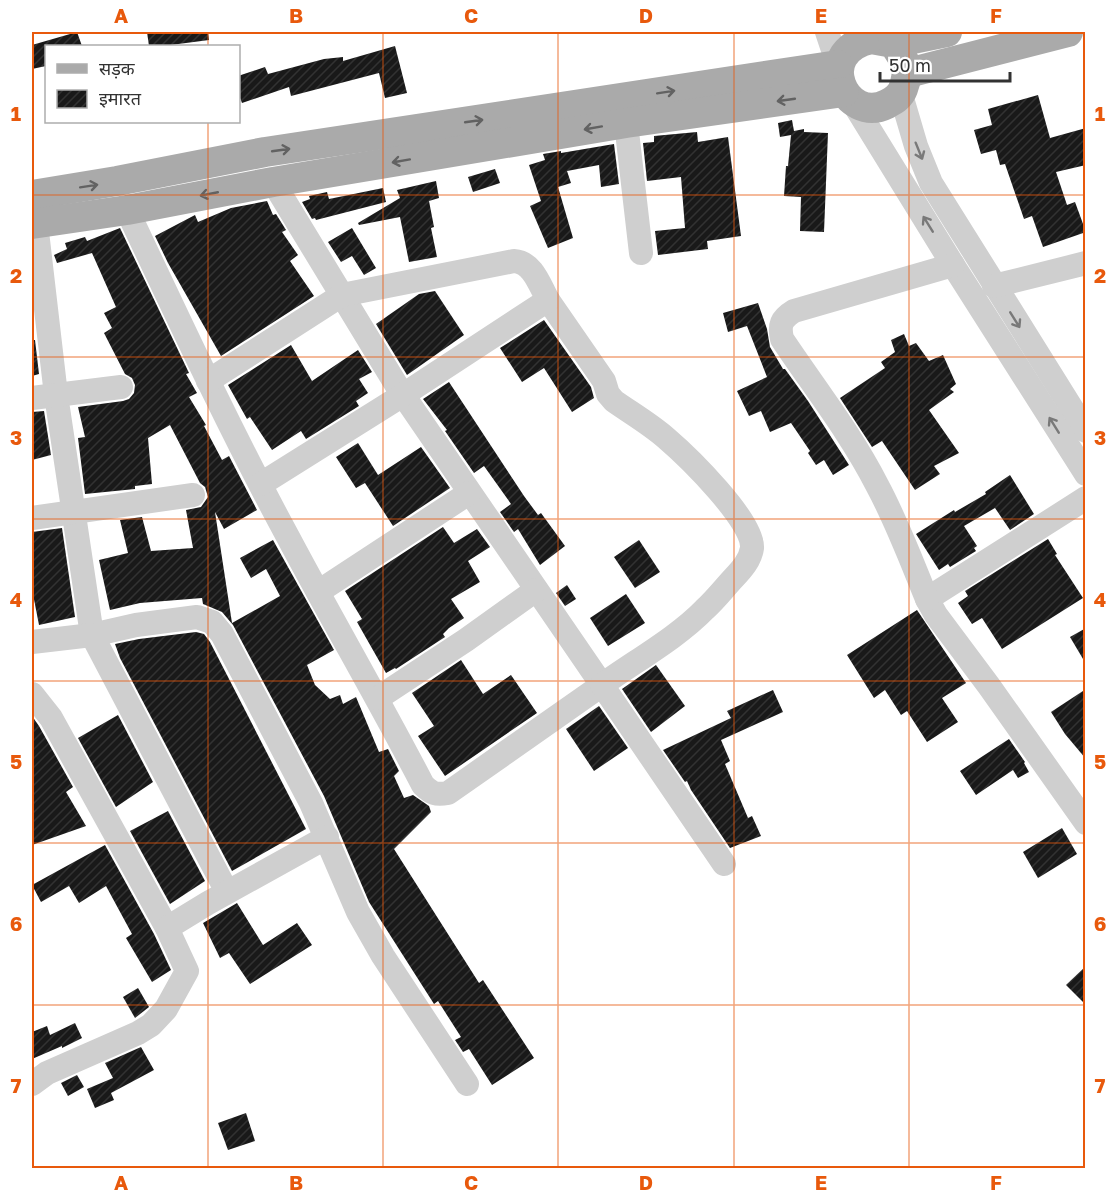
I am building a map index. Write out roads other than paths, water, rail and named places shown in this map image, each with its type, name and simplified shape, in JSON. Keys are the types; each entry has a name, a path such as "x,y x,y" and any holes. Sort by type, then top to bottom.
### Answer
{"main road":[{"path":"947,32 859,42 849,48 845,86 862,106 874,108 884,106 905,84 1068,32"},
{"path":"885,38 905,62 905,84"},
{"path":"33,214 127,210 273,182 845,86"},
{"path":"33,214 117,182 265,152 845,86"}],"street":[{"path":"826,32 845,86 953,265 1086,474"},
{"path":"905,84 916,146 931,183 1086,431"},
{"path":"626,123 641,253"},
{"path":"273,182 403,395 724,864"},
{"path":"127,210 208,381 261,484 423,785 431,793 438,795 448,793 674,634 705,610 748,561 752,550 752,540 742,524 705,475 666,438 614,401 608,394 604,381 548,300 530,268 522,261 342,295 208,381"},
{"path":"33,214 56,395 92,636 227,892"},
{"path":"994,286 1086,263"},
{"path":"953,265 794,311 783,318 779,327 782,339 864,460 878,485 936,615 1082,811"},
{"path":"261,484 548,300"},
{"path":"32,398 121,387"},
{"path":"318,592 469,492"},
{"path":"32,518 193,495"},
{"path":"927,598 1086,498"},
{"path":"378,698 536,590"},
{"path":"32,642 92,636 136,625 197,617 212,622 222,634 311,803 358,912 383,956 467,1084"},
{"path":"32,694 51,718 167,928 187,971 159,1017 138,1033 47,1073 32,1084"},
{"path":"167,928 327,837"}]}
